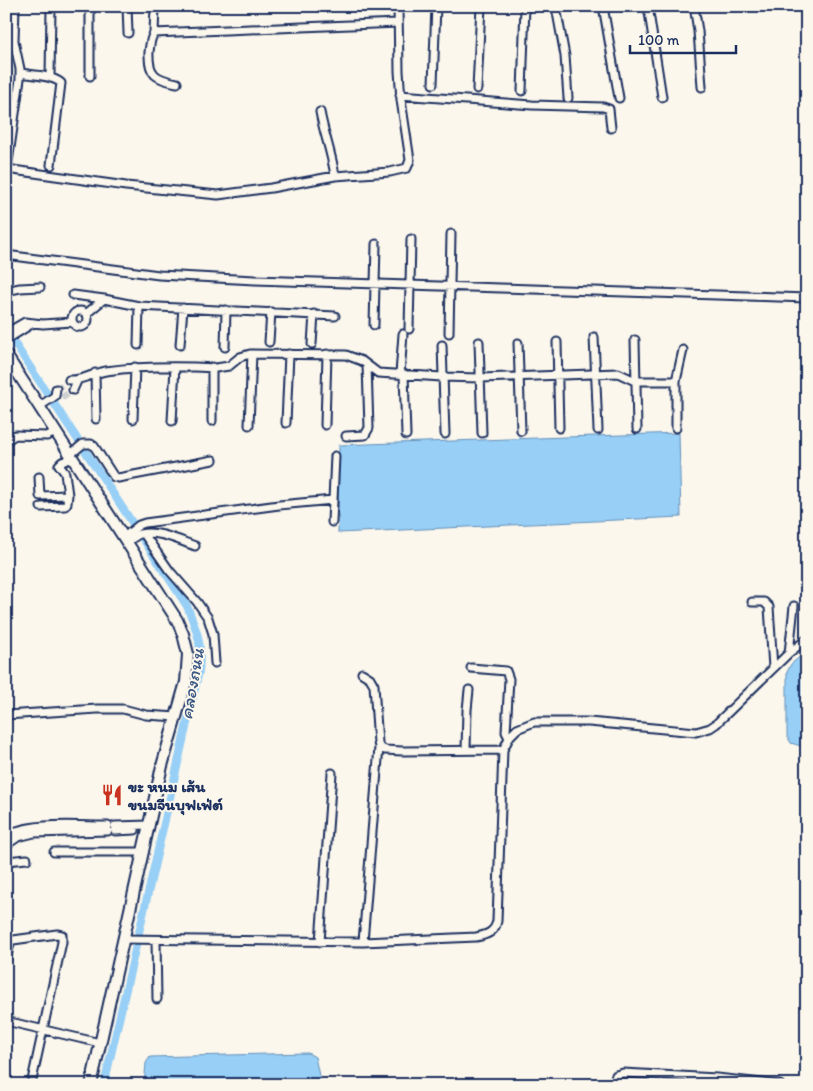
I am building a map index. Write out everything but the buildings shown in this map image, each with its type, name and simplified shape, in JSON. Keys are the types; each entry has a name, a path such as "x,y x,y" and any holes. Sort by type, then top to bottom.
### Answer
{"street":[{"path":"15,6 14,41 20,73 7,169 126,186 218,195 271,188 335,176 390,172 408,168 410,160 400,95 398,6"},
{"path":"50,6 50,78"},
{"path":"90,6 90,76"},
{"path":"127,6 128,32"},
{"path":"155,6 154,33 150,43 150,68 160,79 177,83"},
{"path":"433,84 436,6"},
{"path":"477,89 481,6"},
{"path":"522,91 525,6"},
{"path":"549,6 556,6 565,56 568,98"},
{"path":"603,6 619,98"},
{"path":"648,6 662,97"},
{"path":"694,6 698,31 702,87"},
{"path":"154,33 398,23"},
{"path":"20,73 50,78 60,82 51,165"},
{"path":"400,95 532,104 603,106 607,107 610,112 611,128"},
{"path":"320,112 324,134 332,153 335,176"},
{"path":"449,333 450,234"},
{"path":"409,329 411,239"},
{"path":"374,325 376,244"},
{"path":"6,255 159,275 450,287 807,298"},
{"path":"6,291 40,287"},
{"path":"73,295 140,306 335,316"},
{"path":"86,314 104,299"},
{"path":"138,346 140,306"},
{"path":"180,345 183,308"},
{"path":"225,347 226,310"},
{"path":"72,322 76,312 86,314"},
{"path":"269,342 271,312"},
{"path":"6,333 33,323 72,322 77,327 84,326 88,321 86,314"},
{"path":"312,344 314,314"},
{"path":"6,340 16,330"},
{"path":"402,334 402,374 406,435"},
{"path":"594,337 598,430"},
{"path":"635,340 637,429"},
{"path":"479,342 482,433"},
{"path":"557,342 559,428"},
{"path":"518,343 521,431"},
{"path":"442,345 445,434"},
{"path":"676,428 676,381 683,350"},
{"path":"73,390 73,381 95,372 134,368 212,368 229,366 240,357 252,354 346,355 362,361 378,373 480,378 618,373 636,381 676,381"},
{"path":"249,425 252,354"},
{"path":"286,423 289,354"},
{"path":"325,425 327,354"},
{"path":"6,355 42,405 56,432 127,538 176,620 183,634 188,654 186,682 178,717 162,766 142,852 126,940 91,1085"},
{"path":"346,436 364,435 369,428 367,365"},
{"path":"172,421 175,367"},
{"path":"133,419 134,368"},
{"path":"212,368 212,421"},
{"path":"95,372 96,418"},
{"path":"42,405 56,395"},
{"path":"6,441 15,435 48,436 56,432"},
{"path":"41,507 65,506 67,503 68,495 65,473 59,465 73,455 83,444 94,446 114,477 118,478 213,460"},
{"path":"332,522 334,456"},
{"path":"39,477 40,496 68,495"},
{"path":"127,538 139,526 180,518 333,500"},
{"path":"127,538 142,534 164,535 195,546"},
{"path":"142,534 208,618 213,634 215,663"},
{"path":"752,602 764,602 769,607 773,668"},
{"path":"789,653 794,606"},
{"path":"126,940 363,942 487,935 496,927 503,750 509,738 517,729 534,722 589,722 696,732 704,730 716,724 789,653 807,639"},
{"path":"471,668 506,671 508,673 506,732 509,738"},
{"path":"362,673 370,678 374,685 379,747 363,942"},
{"path":"466,750 469,690"},
{"path":"6,715 123,709 146,715 178,717"},
{"path":"379,747 386,750 402,751 503,750"},
{"path":"320,942 332,773"},
{"path":"6,836 14,831 23,829 148,827"},
{"path":"6,845 26,834 68,829"},
{"path":"54,852 142,852"},
{"path":"6,861 27,859"},
{"path":"6,960 8,941 57,934 62,935 44,1030 31,1085"},
{"path":"156,940 157,999"},
{"path":"6,1021 100,1043"},
{"path":"612,1085 616,1075 623,1072 717,1078 780,1085"}],"water":[{"path":"679,433 681,517 338,533 339,445"},
{"path":"807,651 807,748 791,743 787,736 787,672 791,664"},
{"path":"308,1053 315,1057 321,1085 144,1085 146,1063 150,1057"}],"waterway":[{"name":"คลองถนน","path":"7,332 187,606 196,631 200,652 199,671 104,1085"}],"tunnel":[{"path":"56,389 69,380"},
{"path":"62,398 73,390"}],"place":[{"name":"ขะ หนม เส้น ขนมจีนบุฟเฟ่ต์","path":"112,795"}]}
